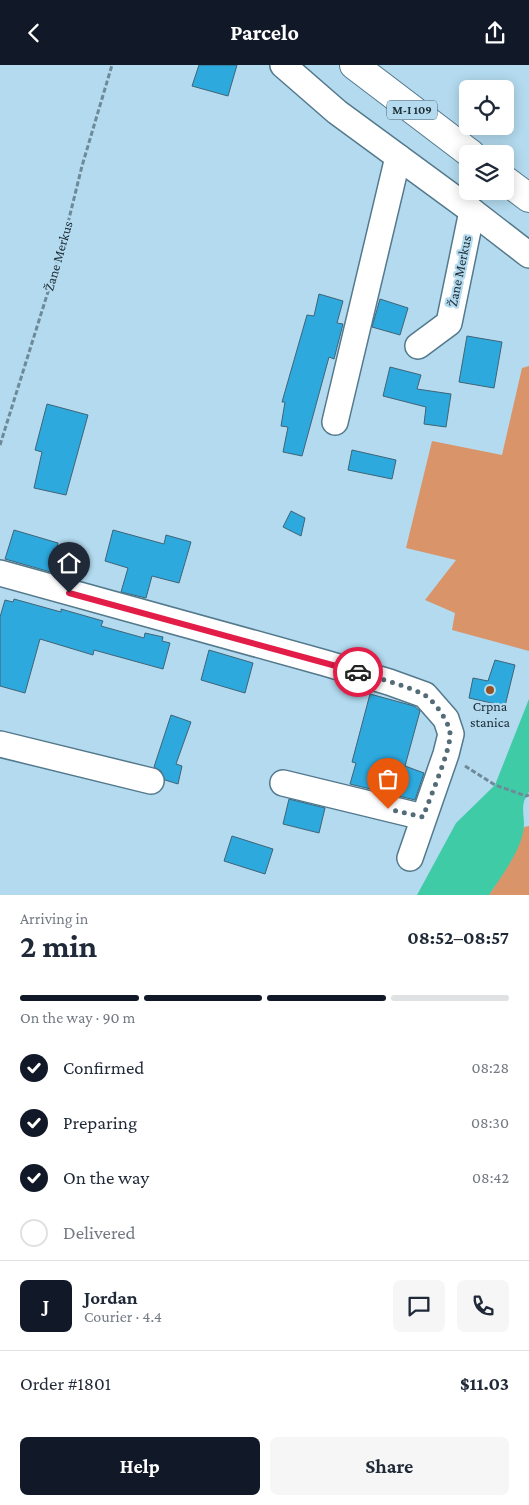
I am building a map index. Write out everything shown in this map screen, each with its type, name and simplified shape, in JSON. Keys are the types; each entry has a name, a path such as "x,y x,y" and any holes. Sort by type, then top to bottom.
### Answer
{"main road":[{"name":"M-I 109","path":"354,65 459,145"},
{"path":"514,187 529,198"}],"street":[{"name":"Žane Merkus","path":"283,65 336,112 529,255"},
{"path":"335,422 398,157"},
{"name":"Žane Merkus","path":"418,346 449,323 472,211"},
{"path":"0,573 334,665 425,695 446,719 451,734 446,754 410,858"},
{"path":"0,744 151,781"},
{"path":"284,783 423,817"}],"path":[{"name":"Žane Merkus","path":"0,445 62,247 82,166 112,65"},
{"path":"446,754 494,785 527,795"}],"shaded area":[{"path":"529,366 529,651 452,630 455,613 425,600 456,560 406,548 432,441 502,455 522,368"},
{"path":"529,699 529,792 523,804 524,825 522,835 511,862 489,895 417,895 456,823 495,785"},
{"path":"529,826 529,895 489,895 514,854 524,827"}],"building":[{"path":"199,65 237,65 228,96 192,86"},
{"path":"319,294 343,301 337,323 343,324 334,359 329,357 302,456 283,452 288,427 281,426 285,402 282,402 307,315 314,316"},
{"path":"380,299 408,308 400,335 372,327"},
{"path":"467,336 502,342 494,388 459,382"},
{"path":"390,367 421,375 417,389 451,394 446,427 424,424 426,407 383,396"},
{"path":"47,404 88,415 66,495 34,488 42,452 35,450"},
{"path":"352,450 396,460 392,479 348,470"},
{"path":"291,511 305,518 301,536 283,527"},
{"path":"14,530 58,543 57,548 81,554 75,579 5,559"},
{"path":"113,530 164,544 166,535 191,542 179,583 152,576 146,598 121,592 128,568 105,561"},
{"path":"14,599 61,612 61,609 103,621 101,626 144,638 145,633 163,637 162,641 170,643 163,669 94,650 93,655 40,639 25,693 0,686 0,617 5,600 13,602"},
{"path":"209,650 253,663 245,693 201,680"},
{"name":"Crpna stanica","path":"495,660 515,665 505,706 469,698 473,678 488,681"},
{"path":"370,694 414,706 420,711 405,766 424,773 415,800 350,784 356,763 352,762"},
{"path":"171,715 191,722 176,764 182,766 178,784 165,780 161,771 154,767"},
{"path":"289,799 325,808 319,833 283,824"},
{"path":"232,836 273,849 265,874 224,861"}],"way so far":[{"path":"358,672 425,695 446,719 451,734 446,754 423,817 388,809"}],"place":[{"name":"Crpna stanica","path":"490,690"}],"route":[{"path":"69,593 358,672"}]}
